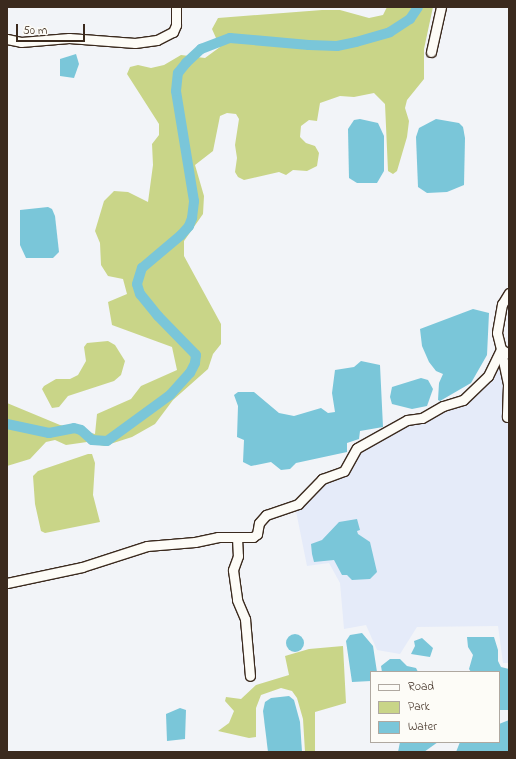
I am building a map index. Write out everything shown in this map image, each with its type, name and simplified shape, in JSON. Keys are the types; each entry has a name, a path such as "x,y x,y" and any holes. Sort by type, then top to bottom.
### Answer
{"street":[{"path":"7,39 20,42 69,38 135,43 152,41 173,32 176,25 176,7"},
{"path":"431,52 441,7"},
{"path":"507,417 508,385 505,351 496,334 502,304 509,293"},
{"path":"7,583 82,567 147,546 195,542 218,537 250,538 257,534 259,523 266,515 298,504 322,479 344,471 357,448 372,438 407,420 422,418 443,406 463,400 488,376 505,351"},
{"path":"237,538 238,556 233,570 237,600 245,619 250,676"}],"shaded area":[{"path":"507,348 509,348 509,663 503,663 498,626 417,627 400,654 377,650 366,625 344,629 340,583 329,563 307,566 296,511 322,482 346,474 357,460 358,452 399,428 429,421 444,408 467,401 501,364"}],"green space":[{"path":"387,7 433,7 424,49 424,79 407,100 405,108 409,121 407,137 397,171 393,174 388,171 385,104 374,93 354,97 340,96 320,103 317,121 309,120 301,126 300,137 306,143 315,146 319,153 317,166 307,171 293,170 286,175 279,172 244,180 238,177 235,172 237,158 235,145 239,119 236,114 227,113 220,116 213,151 195,165 204,196 203,214 184,241 184,256 221,324 221,344 213,354 208,369 173,400 155,424 132,437 104,446 87,442 66,445 55,440 46,442 30,459 7,466 7,403 60,425 95,434 97,414 131,399 141,386 177,370 172,347 112,325 108,302 127,294 123,279 108,276 101,265 100,243 95,231 104,201 114,191 128,192 148,202 153,165 152,144 159,135 159,124 127,74 130,67 138,65 151,68 164,65 181,55 205,58 220,47 212,29 218,18 340,10 369,18 383,15"},
{"path":"108,341 115,345 125,361 121,375 114,381 68,396 59,407 52,408 42,389 44,386 56,379 70,379 78,375 86,361 84,347 87,343"},
{"path":"88,454 92,454 95,463 93,495 100,522 45,533 41,531 35,504 33,476 38,471"},
{"path":"343,646 346,703 315,712 315,752 305,752 303,719 297,698 292,691 281,688 261,695 256,708 256,737 249,738 218,731 229,723 234,711 225,701 226,697 241,699 256,685 289,675 285,656 309,649"}],"water":[{"path":"76,54 79,64 74,78 60,76 60,59"},
{"path":"360,119 378,123 384,136 384,171 377,183 357,183 349,178 348,129 354,120"},
{"path":"436,119 459,123 463,127 465,138 464,185 447,192 427,193 418,187 416,137 419,128"},
{"path":"48,207 52,209 55,216 59,252 53,258 26,258 20,245 20,210"},
{"path":"473,309 489,313 487,355 471,383 440,401 438,400 439,383 443,374 436,371 429,362 422,346 420,329"},
{"path":"361,361 380,365 383,427 360,431 359,439 347,443 347,452 296,463 290,469 281,470 271,462 251,466 243,462 244,440 237,437 238,406 234,395 238,392 254,392 279,413 294,416 321,408 328,413 335,412 332,393 335,370 354,367"},
{"path":"421,378 428,380 433,389 427,406 412,409 392,404 390,397 392,387"},
{"path":"357,519 360,530 357,531 358,534 370,542 377,572 370,579 352,580 347,575 342,575 334,560 314,562 312,554 311,544 322,540 339,522"},
{"path":"362,633 373,646 377,671 370,671 370,681 352,682 346,641 350,635"},
{"path":"295,634 301,637 304,643 301,649 295,652 289,649 286,643 289,637"},
{"path":"467,637 494,637 498,650 498,661 501,667 509,669 509,710 500,710 500,671 470,671 469,669 473,655 468,647"},
{"path":"422,638 433,648 430,657 411,654 415,646 414,641"},
{"path":"390,659 400,659 407,666 416,668 418,671 382,671 381,666"},
{"path":"289,696 294,700 300,722 302,752 268,752 263,711 265,702 271,698"},
{"path":"180,708 186,710 185,739 167,741 166,714"},
{"path":"509,720 509,752 456,752 460,743 500,743 500,724"},
{"path":"400,743 437,743 424,752 398,752"}],"waterway":[{"path":"7,424 49,433 74,428 81,430 92,440 107,441 170,395 190,373 195,363 196,355 158,316 140,294 137,284 142,268 181,235 189,226 192,218 194,201 176,91 178,73 186,63 201,49 230,38 337,46 356,42 390,32 410,19 418,7"}]}
